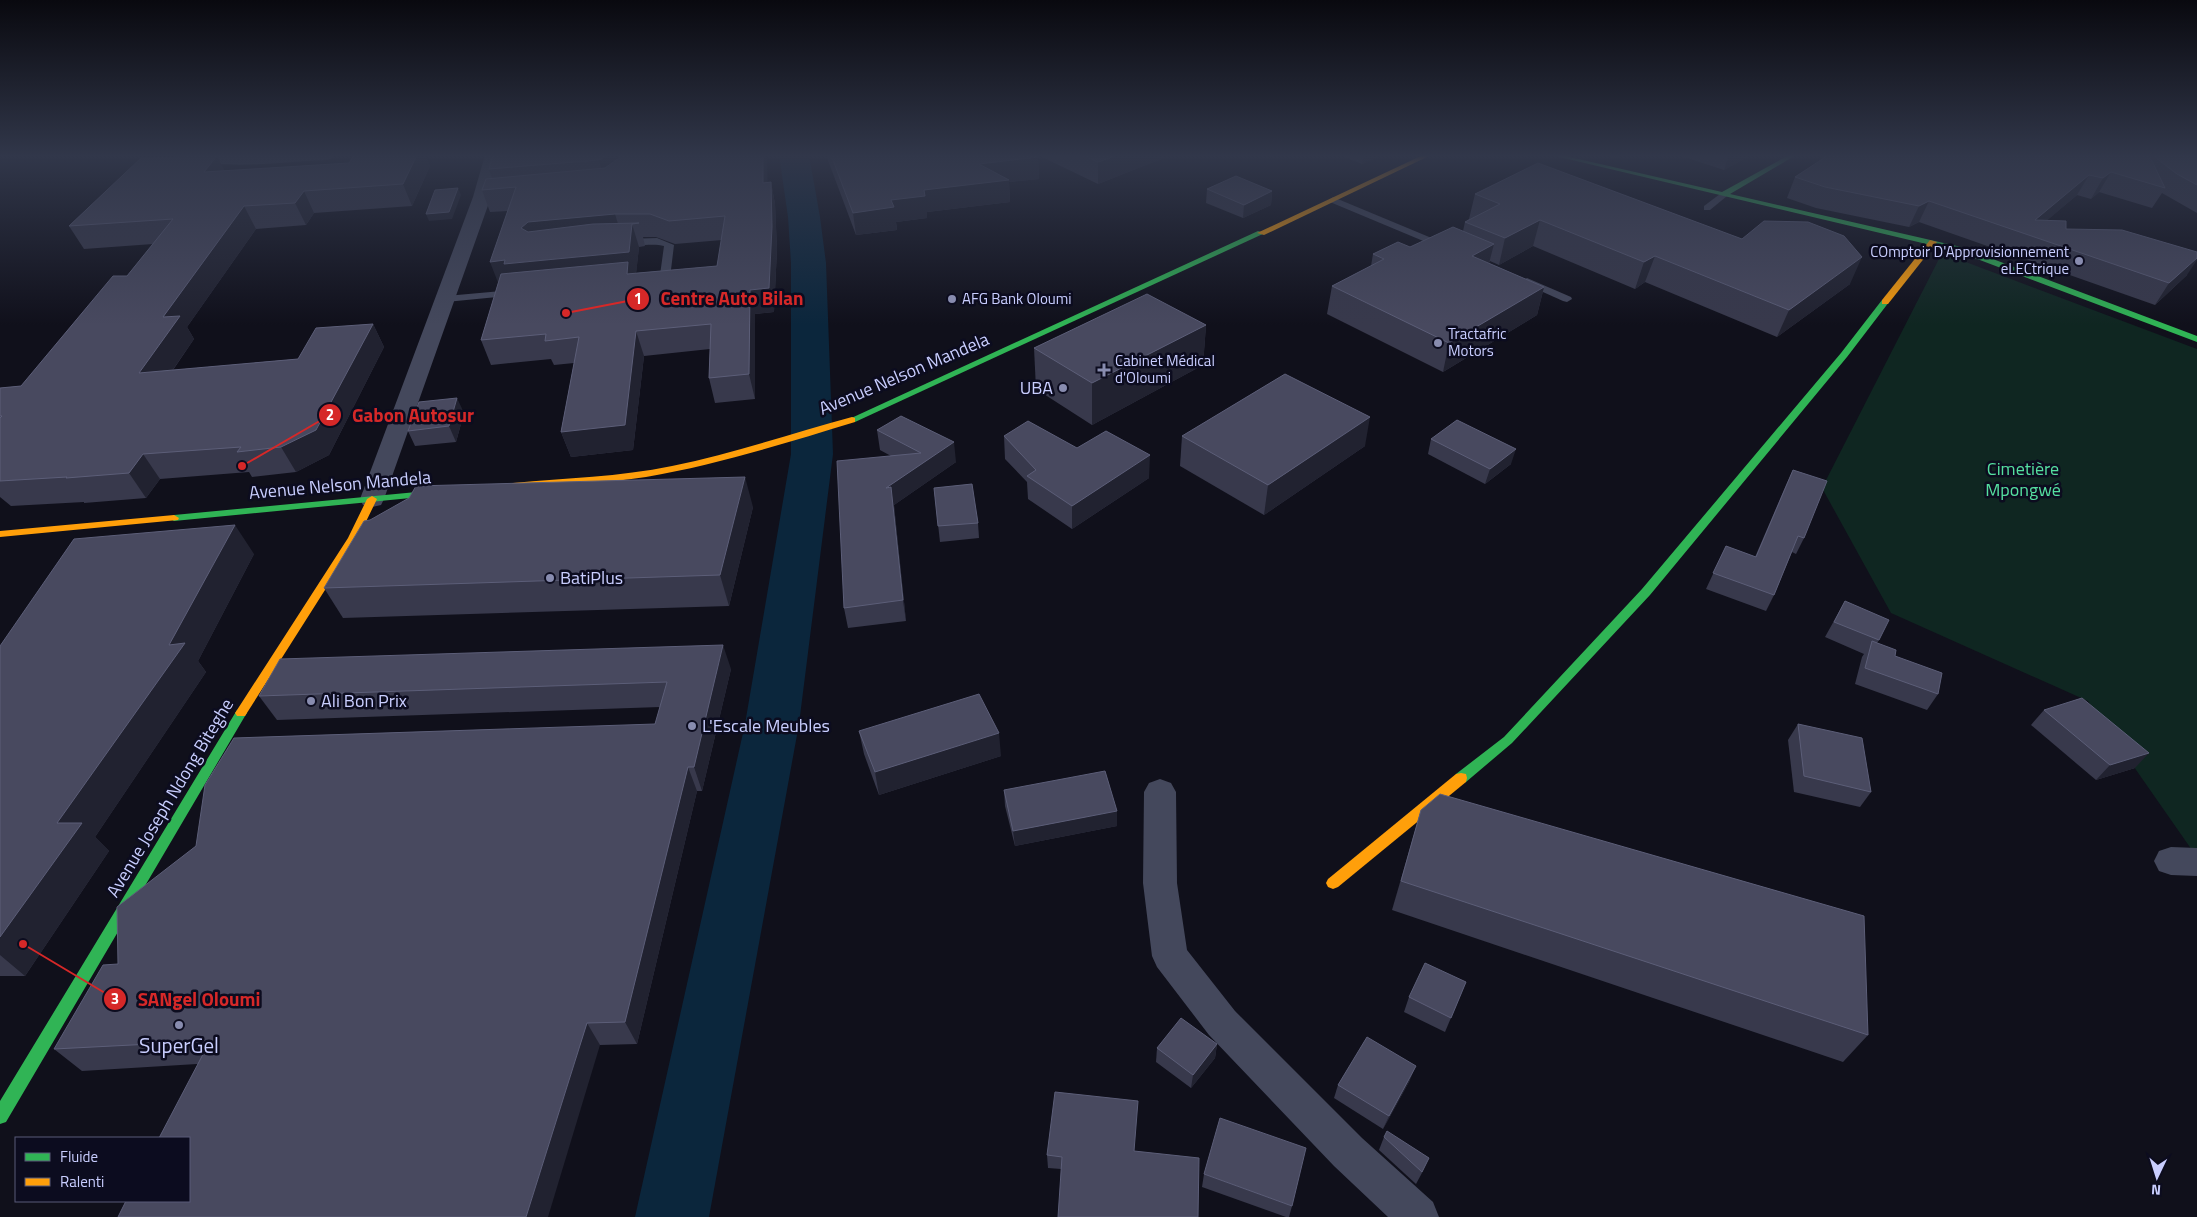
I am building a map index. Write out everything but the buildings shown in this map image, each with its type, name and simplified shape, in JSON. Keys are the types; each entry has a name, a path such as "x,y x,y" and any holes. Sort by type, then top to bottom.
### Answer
{"street":[{"path":"372,499 446,299 481,212"},
{"name":"Avenue Nelson Mandela","path":"498,487 644,474 712,461 763,448 852,420 1307,212"},
{"path":"1801,212 1933,242 2012,269 2197,339"},
{"path":"1333,883 1508,740 1646,592 1838,363 1933,242"},
{"name":"Avenue Nelson Mandela","path":"0,534 459,491"},
{"name":"Avenue Joseph Ndong Biteghe","path":"0,1116 262,678 353,538 372,499"},
{"path":"1160,792 1160,883 1170,956 1222,1023 1348,1152 1418,1217"}],"lane":[{"path":"1361,212 1451,249"},
{"path":"620,243 656,241 669,245 665,278 645,280"},
{"path":"1514,276 1567,299"},
{"path":"446,299 526,291"}],"green space":[{"name":"Cimetière Mpongwé","path":"1942,253 2197,349 2197,854 2194,853 2088,701 1891,613 1822,488"}],"waterway":[{"path":"672,1217 772,724 812,454 808,263 803,212"}],"traffic: fast":[{"path":"1798,212 1958,249 2197,339"},
{"path":"852,420 1261,233"},
{"path":"1461,778 1508,740 1646,592 1844,355 1885,302"},
{"path":"174,518 448,492"},
{"path":"0,1116 241,713"}],"traffic: slow":[{"path":"1261,233 1306,212"},
{"path":"1885,302 1933,242"},
{"path":"513,486 613,478 672,469 750,450 852,420"},
{"path":"241,713 353,538 372,499"},
{"path":"0,534 174,518"},
{"path":"1333,883 1461,778"}],"place":[{"name":"COmptoir D'Approvisionnement eLECtrique","path":"2079,261"},
{"name":"AFG Bank Oloumi","path":"952,299"},
{"name":"Centre Auto Bilan","path":"566,313"},
{"name":"Tractafric Motors","path":"1438,343"},
{"name":"Cabinet Médical d'Oloumi","path":"1104,370"},
{"name":"UBA","path":"1063,388"},
{"name":"Gabon Autosur","path":"242,466"},
{"name":"BatiPlus","path":"550,578"},
{"name":"Ali Bon Prix","path":"311,701"},
{"name":"L'Escale Meubles","path":"692,726"},
{"name":"SANgel Oloumi","path":"23,944"},
{"name":"SuperGel","path":"179,1025"}]}
